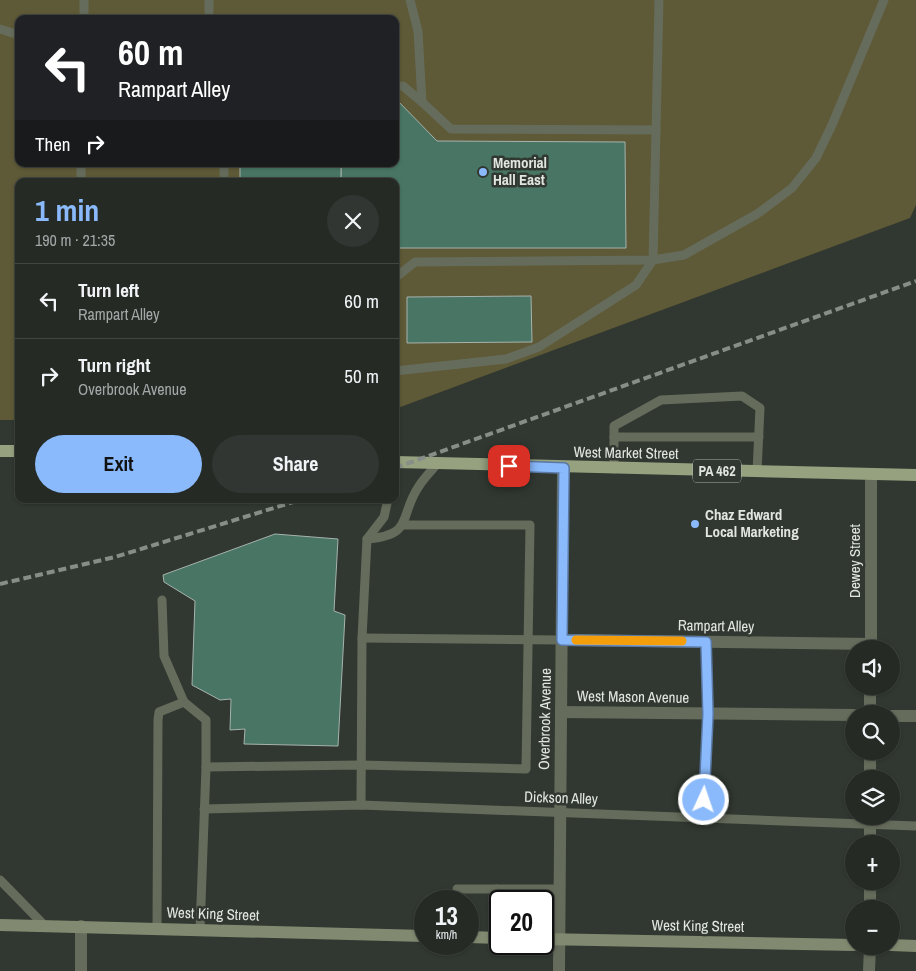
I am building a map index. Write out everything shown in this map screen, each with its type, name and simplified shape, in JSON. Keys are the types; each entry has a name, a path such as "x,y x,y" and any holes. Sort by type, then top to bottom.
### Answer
{"main road":[{"path":"0,450 15,451"},
{"name":"West Market Street","path":"399,462 564,468 916,475"}],"street":[{"name":"Overbrook Avenue","path":"559,971 564,468"},
{"name":"Dewey Street","path":"871,474 871,640"},
{"name":"Rampart Alley","path":"562,640 845,645"},
{"name":"West Mason Avenue","path":"561,712 845,716"},
{"path":"900,716 916,716"},
{"name":"West King Street","path":"0,925 414,936"},
{"path":"81,926 81,971"},
{"name":"West King Street","path":"554,940 845,945"},
{"path":"900,945 916,946"},
{"path":"869,971 870,955"}],"lane":[{"path":"84,0 84,15"},
{"path":"208,0 209,15"},
{"path":"410,0 418,31 422,102"},
{"path":"399,372 506,359 539,347 636,285 653,260 659,0"},
{"path":"399,275 415,262 653,260 684,255 757,214 792,188 816,158 832,125 884,0"},
{"path":"0,29 15,34"},
{"path":"399,86 403,86 451,129 656,130"},
{"path":"614,469 614,426 662,400 716,402 742,396 760,408 757,472"},
{"path":"614,436 702,433 731,434 759,438"},
{"path":"367,539 388,537 399,530 419,486 437,464"},
{"path":"361,805 362,638 367,539 384,517 387,503"},
{"path":"206,767 361,765 526,769 530,525 402,525"},
{"path":"162,600 164,656 184,702 206,720 200,930"},
{"path":"362,638 562,640"},
{"path":"703,817 708,714 706,642"},
{"path":"157,928 158,720 159,712 184,702"},
{"name":"Dickson Alley","path":"204,809 361,805 703,817 845,820"},
{"name":"Dickson Alley","path":"900,824 916,826"},
{"path":"0,880 45,926"},
{"path":"458,889 559,889"}],"shaded area":[{"path":"0,0 916,0 916,205 910,218 399,408 399,178 15,178 15,420 0,420"}],"building":[{"name":"Memorial Hall East","path":"399,102 437,141 625,142 626,248 399,248 399,178 341,178 341,167 399,167"},
{"path":"240,167 341,167 341,178 240,178"},
{"path":"531,296 532,342 407,343 407,297"},
{"path":"275,534 338,539 334,611 345,615 338,746 244,744 245,729 230,730 231,699 220,700 192,685 195,601 164,582 163,575"}],"railway":[{"path":"399,467 916,281"},
{"path":"0,584 115,557 290,503"}],"slow traffic":[{"path":"576,640 682,641"}],"place":[{"name":"Memorial Hall East","path":"483,172"},
{"name":"Chaz Edward Local Marketing","path":"695,524"}],"route":[{"path":"509,466 564,468 562,640 706,642 708,714 704,800"}]}
